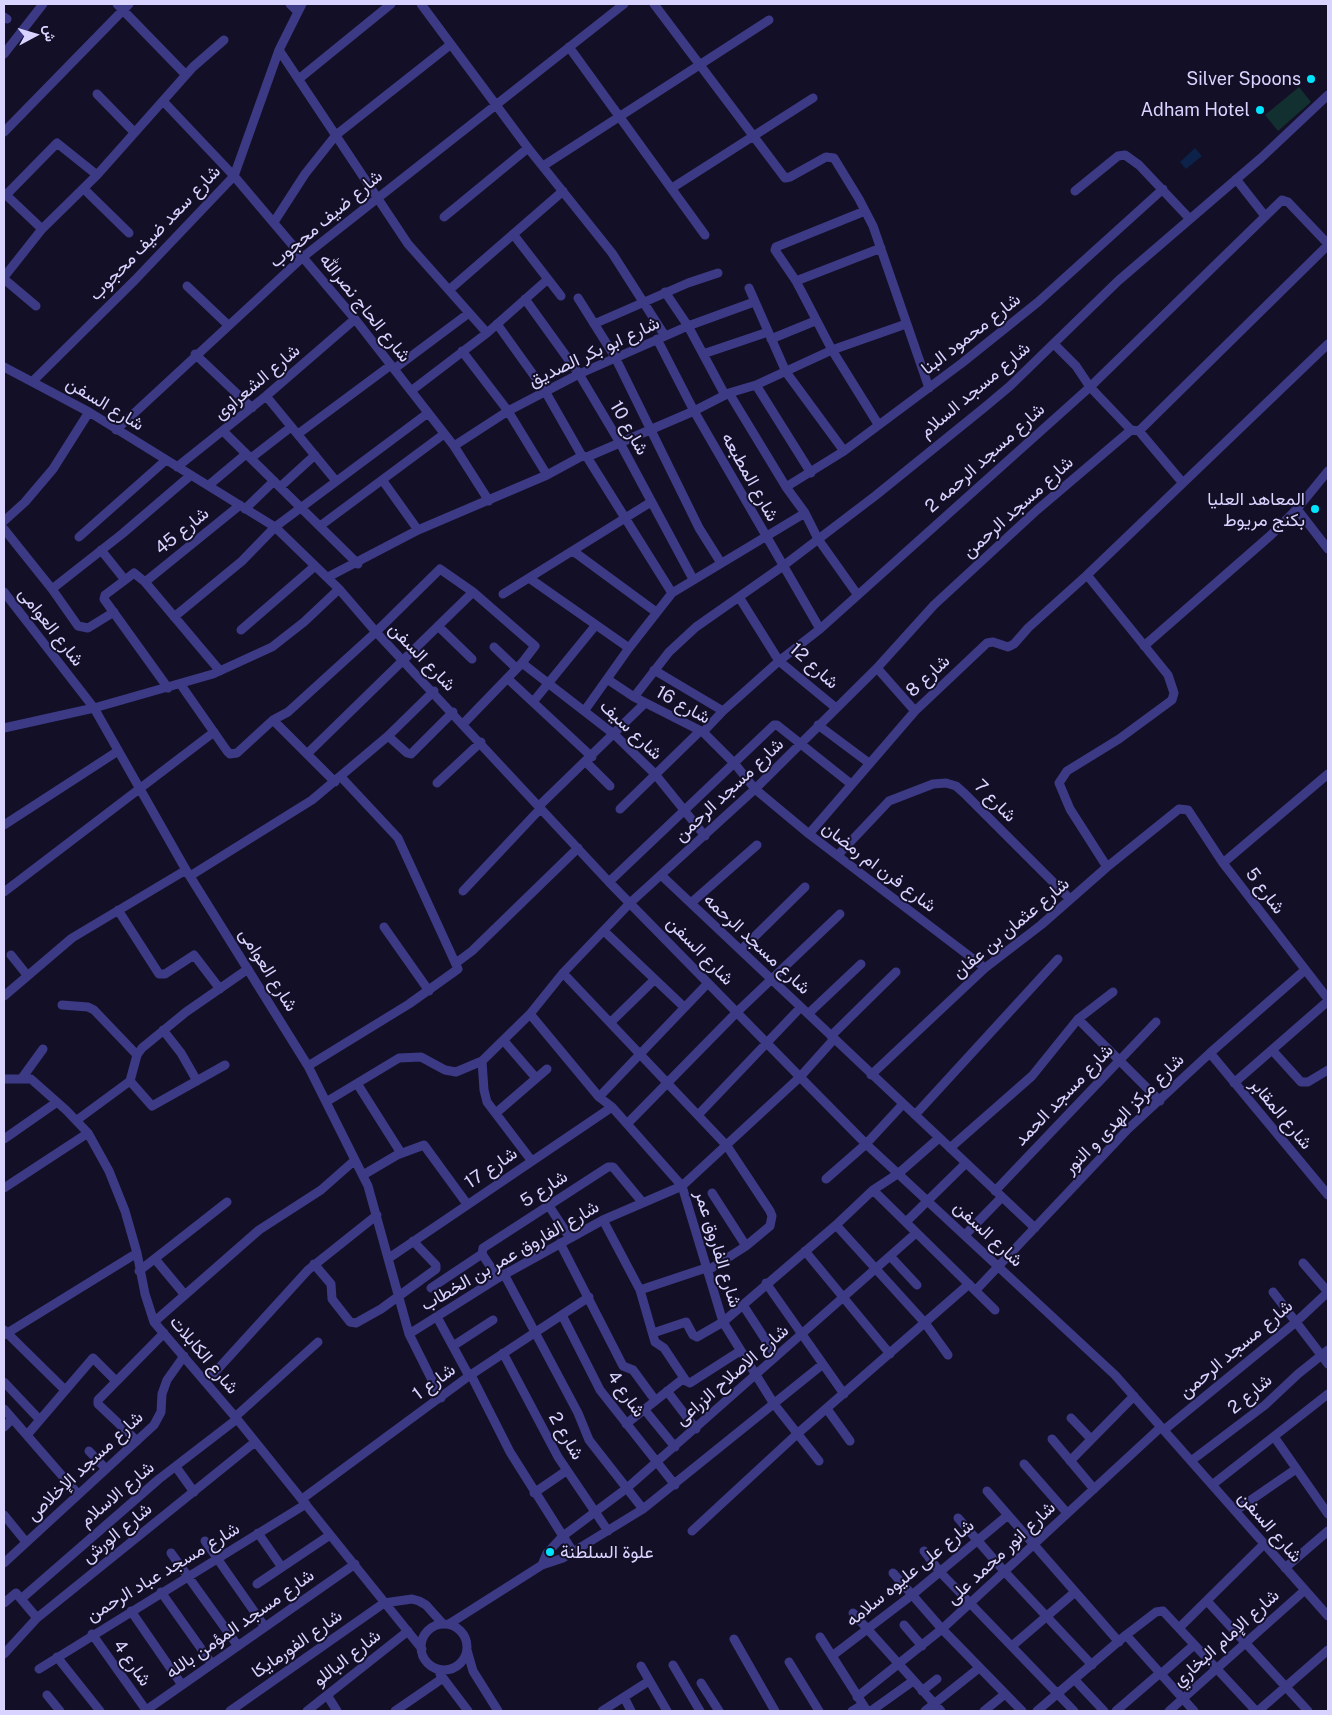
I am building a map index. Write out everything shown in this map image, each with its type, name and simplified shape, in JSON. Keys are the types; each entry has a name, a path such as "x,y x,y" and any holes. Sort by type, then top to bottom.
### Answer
{"street":[{"path":"4,54 43,4"},
{"path":"290,4 300,8"},
{"path":"300,78 391,4"},
{"name":"شارع المطبعه","path":"421,4 528,148 621,266 661,337 694,411 765,538 820,629"},
{"name":"شارع ضيف محجوب","path":"116,430 303,256 375,197 624,4"},
{"path":"654,4 785,178 826,157 832,156 866,211 881,248 928,388"},
{"path":"4,132 123,6 186,75"},
{"name":"شارع سعد ضيف محجوب","path":"33,381 135,280 234,176 279,50 300,8"},
{"path":"543,166 619,116 701,66 769,20"},
{"path":"36,306 4,278 42,229 84,189 186,75 224,40"},
{"path":"274,222 305,174 336,135 450,44"},
{"path":"569,47 706,235"},
{"path":"279,50 300,78 375,197 408,244 486,333"},
{"path":"97,94 134,132"},
{"name":"شارع مسجد السلام","path":"634,697 654,670 696,627 876,496 985,407 1054,344 1118,281 1236,179 1328,95"},
{"path":"672,188 813,98"},
{"name":"شارع الحاج نصرالله","path":"163,101 234,176 303,256 454,446 488,501"},
{"path":"42,229 5,194 57,142 97,175"},
{"path":"444,217 528,148"},
{"path":"1075,191 1122,154 1139,165 1189,218"},
{"path":"1236,179 1265,216"},
{"path":"84,189 129,233"},
{"name":"شارع محمود البنا","path":"786,487 811,473 844,450 928,388 1030,308 1163,189"},
{"path":"449,290 563,191"},
{"name":"شارع مسجد الرحمه 2","path":"702,731 779,661 820,629 1090,387 1282,200 1288,202 1328,244"},
{"path":"866,211 775,248 775,252 796,281 832,350 878,424"},
{"path":"513,234 561,296"},
{"name":"شارع مسجد الرحمن","path":"326,1102 358,1085 399,1058 421,1057 445,1070 456,1072 482,1061 530,1014 564,973 630,903 755,789 877,668 934,606 1037,510 1135,431 1328,244"},
{"path":"796,281 881,248"},
{"path":"594,324 665,292 718,273"},
{"path":"411,391 486,333 548,279"},
{"path":"187,286 228,325"},
{"path":"749,288 786,372 844,450"},
{"path":"665,292 688,326 727,394 786,487 805,513 818,539 857,594"},
{"path":"578,298 615,357 703,535 721,563"},
{"name":"شارع 10","path":"525,299 578,374 620,443 693,579"},
{"name":"شارع ابو بكر الصديق","path":"454,446 508,411 578,374 661,337 754,302"},
{"path":"298,434 469,313"},
{"name":"شارع الشعراوى","path":"177,466 252,408 355,320"},
{"path":"704,354 816,321"},
{"path":"497,324 545,391 672,593"},
{"path":"328,578 358,564 418,530 547,475 585,456 694,411 727,394 756,385 832,350 906,324"},
{"path":"1054,344 1076,366 1090,387 1135,431 1182,482"},
{"name":"شارع 8","path":"809,834 915,711 987,644 993,642 1002,647 1012,646 1328,344"},
{"path":"462,351 508,411 547,475"},
{"path":"196,354 252,408"},
{"name":"شارع السفن","path":"4,367 89,412 275,527 339,589 376,632 481,742 609,882 866,1144 1115,1375 1328,1616"},
{"path":"756,385 811,473"},
{"path":"266,396 336,481"},
{"path":"4,521 25,502 53,469 89,412"},
{"path":"174,617 242,561 275,527 302,509 336,481 428,413"},
{"path":"209,485 291,427"},
{"path":"223,431 358,564"},
{"path":"320,526 444,434"},
{"name":"شارع 45","path":"145,582 242,507 277,484 315,455"},
{"path":"79,537 166,460"},
{"path":"1144,646 1297,509 1328,471"},
{"path":"52,589 191,475"},
{"path":"383,481 418,530"},
{"path":"503,594 651,502"},
{"path":"1297,509 1328,549"},
{"path":"585,710 628,648 672,593 805,513"},
{"path":"4,529 81,628 88,628 114,612"},
{"path":"101,550 125,580"},
{"path":"573,551 656,612"},
{"path":"241,630 316,566"},
{"path":"181,684 228,752 233,754 273,720 288,712 376,632 438,569 473,592 535,646 519,666 463,724"},
{"path":"168,688 104,596 134,573 145,582 220,671"},
{"path":"1087,575 1172,682 1174,693 1172,700 1118,739 1067,771 1058,783 1070,809 1108,867"},
{"path":"529,578 628,648"},
{"path":"4,728 94,708 168,688 220,671 272,646 304,622 339,589"},
{"name":"شارع العوامى","path":"4,592 94,708 188,873 308,1066 363,1175 377,1215 409,1334 441,1398"},
{"path":"307,754 473,592"},
{"name":"شارع 12","path":"738,597 779,661 836,708"},
{"path":"438,626 472,659"},
{"path":"533,702 550,684 595,626"},
{"name":"شارع سيف","path":"494,647 519,666 550,684 615,735 655,774 705,836"},
{"path":"877,668 915,711"},
{"path":"654,670 723,711"},
{"path":"506,678 533,702 589,759 610,786"},
{"name":"شارع 16","path":"607,679 634,697 702,731 735,764 755,789"},
{"path":"4,996 58,948 118,910 188,873 312,800 388,736 434,692"},
{"path":"463,891 540,807 646,703"},
{"path":"388,736 407,753 411,754 453,712"},
{"path":"273,720 398,838 456,963 457,972 308,1066"},
{"path":"609,882 774,725 777,725 851,784"},
{"path":"818,726 869,763"},
{"path":"620,808 702,731"},
{"path":"4,892 214,732"},
{"path":"437,783 481,742"},
{"path":"4,825 118,751"},
{"path":"1224,863 1328,774"},
{"name":"شارع 7","path":"838,855 889,801 933,784 946,783 956,786 964,792 1070,899"},
{"name":"شارع فرن ام رمضان","path":"755,789 809,834 986,968"},
{"name":"شارع 5","path":"1176,811 1182,808 1188,810 1224,863 1328,1000"},
{"name":"شارع عثمان بن عفان","path":"871,1075 986,968 1041,926 1070,899 1176,811"},
{"path":"691,903 757,845"},
{"path":"456,963 472,951 578,848"},
{"name":"شارع مسجد الرحمه","path":"661,875 1035,1228"},
{"path":"741,950 804,887"},
{"path":"118,910 159,974 165,974 194,954 220,989"},
{"path":"627,1124 737,1012 840,914"},
{"path":"384,928 429,991"},
{"path":"604,931 654,980 684,1006"},
{"path":"11,956 27,975"},
{"path":"915,1115 1058,959"},
{"path":"808,1014 861,964"},
{"path":"77,1120 130,1081 137,1055 142,1048 163,1030 248,969"},
{"name":"شارع مركز الهدى و النور","path":"692,1531 797,1434 925,1324 998,1265 1128,1129 1210,1053 1305,970"},
{"path":"833,1037 896,972"},
{"path":"564,973 727,1146 772,1216 770,1226 746,1246 707,1269 640,1290"},
{"path":"612,1022 654,980"},
{"path":"600,1096 708,983"},
{"path":"950,1148 1032,1076 1078,1019 1113,992"},
{"path":"1234,1083 1328,1000"},
{"path":"62,1005 88,1007 100,1014 137,1055"},
{"path":"698,1115 800,1008"},
{"name":"شارع الفاروق عمر","path":"530,1014 600,1096 612,1106 682,1186 723,1322 774,1404 819,1461"},
{"path":"1078,1019 1160,1101"},
{"name":"شارع مسجد الحمد","path":"965,1235 998,1194 1156,1022"},
{"path":"163,1030 181,1053 197,1081"},
{"name":"شارع الفاروق عمر بن الخطاب","path":"409,1334 501,1276 560,1243 603,1220 682,1186 800,1077 833,1037"},
{"path":"504,1041 536,1078"},
{"path":"4,1079 22,1078 43,1049"},
{"path":"1272,1050 1301,1082 1308,1082 1328,1070"},
{"name":"شارع المقابر","path":"1210,1053 1327,1193"},
{"path":"482,1061 485,1094 496,1113 532,1160"},
{"path":"130,1081 148,1104 152,1106 225,1065"},
{"path":"496,1113 546,1069"},
{"name":"شارع الكابلات","path":"22,1078 31,1079 77,1120 88,1133 117,1191 137,1253 139,1271 154,1322 236,1418 422,1649"},
{"path":"358,1085 401,1154"},
{"path":"4,1139 57,1102"},
{"path":"826,1179 866,1144 903,1104"},
{"name":"شارع 17","path":"389,1258 612,1106"},
{"path":"4,1188 88,1133"},
{"path":"653,1333 686,1322 693,1335 698,1337 723,1322 766,1283 836,1225 873,1190 898,1173 939,1138"},
{"path":"363,1175 401,1154 424,1145 467,1204"},
{"path":"154,1322 259,1230 321,1190 355,1160"},
{"path":"906,1222 966,1163"},
{"name":"شارع 5","path":"431,1288 482,1254 483,1248 610,1167 643,1203"},
{"path":"873,1190 995,1310"},
{"path":"712,1193 746,1246"},
{"path":"139,1271 227,1202"},
{"path":"549,1206 570,1238"},
{"path":"206,1382 314,1264 377,1215"},
{"path":"603,1220 640,1290 655,1342 664,1348 684,1378 690,1383 740,1351"},
{"path":"836,1225 925,1324 948,1355"},
{"name":"شارع الاصلاح الزراعى","path":"542,1565 547,1553 563,1536 627,1488 696,1429 755,1373 803,1335 916,1233"},
{"path":"314,1264 331,1284 332,1299 352,1323 381,1309 436,1266 413,1241"},
{"path":"560,1243 623,1366 633,1370 655,1400"},
{"path":"804,1252 890,1354"},
{"path":"65,1390 5,1332 137,1253"},
{"path":"482,1254 501,1276 535,1333 578,1413 589,1440 643,1509"},
{"path":"890,1256 917,1285"},
{"path":"155,1258 185,1295"},
{"path":"1303,1263 1328,1292"},
{"path":"766,1283 844,1394"},
{"path":"1272,1292 1296,1322 1325,1352 1328,1364"},
{"name":"شارع مسجد الرحمن","path":"1162,1429 1296,1322 1328,1292"},
{"name":"شارع 1","path":"304,1502 470,1376 589,1297"},
{"path":"743,1305 776,1356"},
{"name":"شارع 4","path":"562,1315 600,1390 674,1485"},
{"path":"437,1317 502,1438 534,1493 573,1552"},
{"path":"453,1346 493,1320"},
{"path":"137,1441 98,1404 98,1400 164,1333"},
{"name":"شارع الاسلام","path":"21,1599 176,1466 236,1418 318,1342"},
{"name":"شارع 2","path":"1191,1461 1265,1405 1325,1352"},
{"name":"شارع 2","path":"503,1353 550,1444 608,1531"},
{"name":"شارع مسجد الإخلاص","path":"4,1563 137,1441 159,1418 166,1380 184,1356"},
{"path":"26,1435 95,1358 116,1381"},
{"path":"468,1711 444,1678 428,1662 422,1649 425,1634 433,1627 446,1624 542,1565 573,1552 643,1509 823,1364"},
{"path":"626,1424 684,1378"},
{"path":"4,1382 39,1419"},
{"path":"667,1391 696,1429"},
{"path":"1212,1485 1275,1438 1328,1394"},
{"path":"1070,1461 1134,1396"},
{"path":"4,1409 78,1494"},
{"path":"644,1409 675,1447"},
{"path":"827,1409 850,1441"},
{"path":"1072,1418 1091,1439"},
{"path":"4,1427 12,1419"},
{"name":"شارع انور محمد على","path":"852,1711 862,1704 898,1665 970,1604 1067,1513 1162,1429"},
{"path":"1052,1438 1094,1489"},
{"path":"1275,1438 1328,1514"},
{"name":"شارع الورش","path":"4,1654 37,1618 255,1442"},
{"path":"89,1451 106,1469"},
{"path":"1024,1464 1067,1513"},
{"path":"176,1466 194,1492"},
{"path":"1235,1511 1296,1469"},
{"path":"534,1493 566,1470"},
{"path":"986,1491 1118,1642"},
{"name":"شارع مسجد عباد الرحمن","path":"39,1669 92,1634 258,1533 304,1502"},
{"path":"4,1515 26,1542"},
{"name":"شارع على عليوه سلامه","path":"832,1656 912,1595 1008,1515"},
{"path":"958,1518 1004,1572 1092,1665"},
{"path":"1285,1568 1328,1531"},
{"path":"258,1533 281,1566"},
{"path":"257,1584 330,1534"},
{"path":"205,1541 265,1627"},
{"path":"1179,1628 1264,1544"},
{"path":"924,1550 940,1572 1074,1711"},
{"path":"171,1552 238,1646"},
{"name":"شارع مسجد المؤمن بالله","path":"145,1711 159,1707 182,1685 355,1564"},
{"path":"893,1573 942,1629 1022,1711"},
{"name":"شارع الإمام البخاري","path":"1170,1711 1244,1642 1304,1590"},
{"path":"161,1592 212,1664"},
{"path":"1012,1646 1075,1592"},
{"path":"4,1603 14,1593 37,1618"},
{"path":"384,1603 412,1599 419,1601 446,1624 462,1632 473,1671 498,1711"},
{"path":"1207,1601 1308,1711"},
{"name":"شارع الفورمايكا","path":"230,1711 384,1603"},
{"path":"131,1611 182,1685"},
{"path":"1037,1711 1156,1612 1163,1611 1257,1711 1328,1650"},
{"path":"853,1613 938,1708"},
{"path":"904,1625 922,1646"},
{"name":"شارع الباللو","path":"306,1711 408,1631"},
{"name":"شارع 4","path":"92,1634 145,1711"},
{"path":"1126,1636 1194,1711"},
{"path":"820,1637 862,1704"},
{"path":"734,1640 775,1711"},
{"path":"1116,1711 1194,1645"},
{"path":"435,1668 446,1669 456,1666 464,1658 467,1647"},
{"path":"57,1657 100,1711"},
{"path":"789,1662 819,1711"},
{"path":"673,1665 700,1711"},
{"path":"641,1666 666,1711"},
{"path":"926,1711 938,1708 979,1668"},
{"path":"395,1711 444,1678"},
{"path":"922,1691 937,1679"},
{"path":"1074,1679 1104,1711"},
{"path":"602,1711 649,1681"},
{"path":"871,1711 913,1681"},
{"path":"701,1683 719,1711"},
{"path":"984,1711 1005,1694"},
{"path":"47,1695 60,1711"},
{"path":"327,1695 337,1711"},
{"path":"624,1697 631,1711"}],"green space":[{"path":"1299,87 1311,102 1278,131 1265,115"}],"water":[{"path":"1195,148 1202,156 1186,169 1180,162"}],"place":[{"name":"Silver Spoons","path":"1311,79"},
{"name":"Adham Hotel","path":"1260,110"},
{"name":"المعاهد العليا بكنج مريوط","path":"1315,509"},
{"name":"علوة السلطنة","path":"550,1552"}]}
